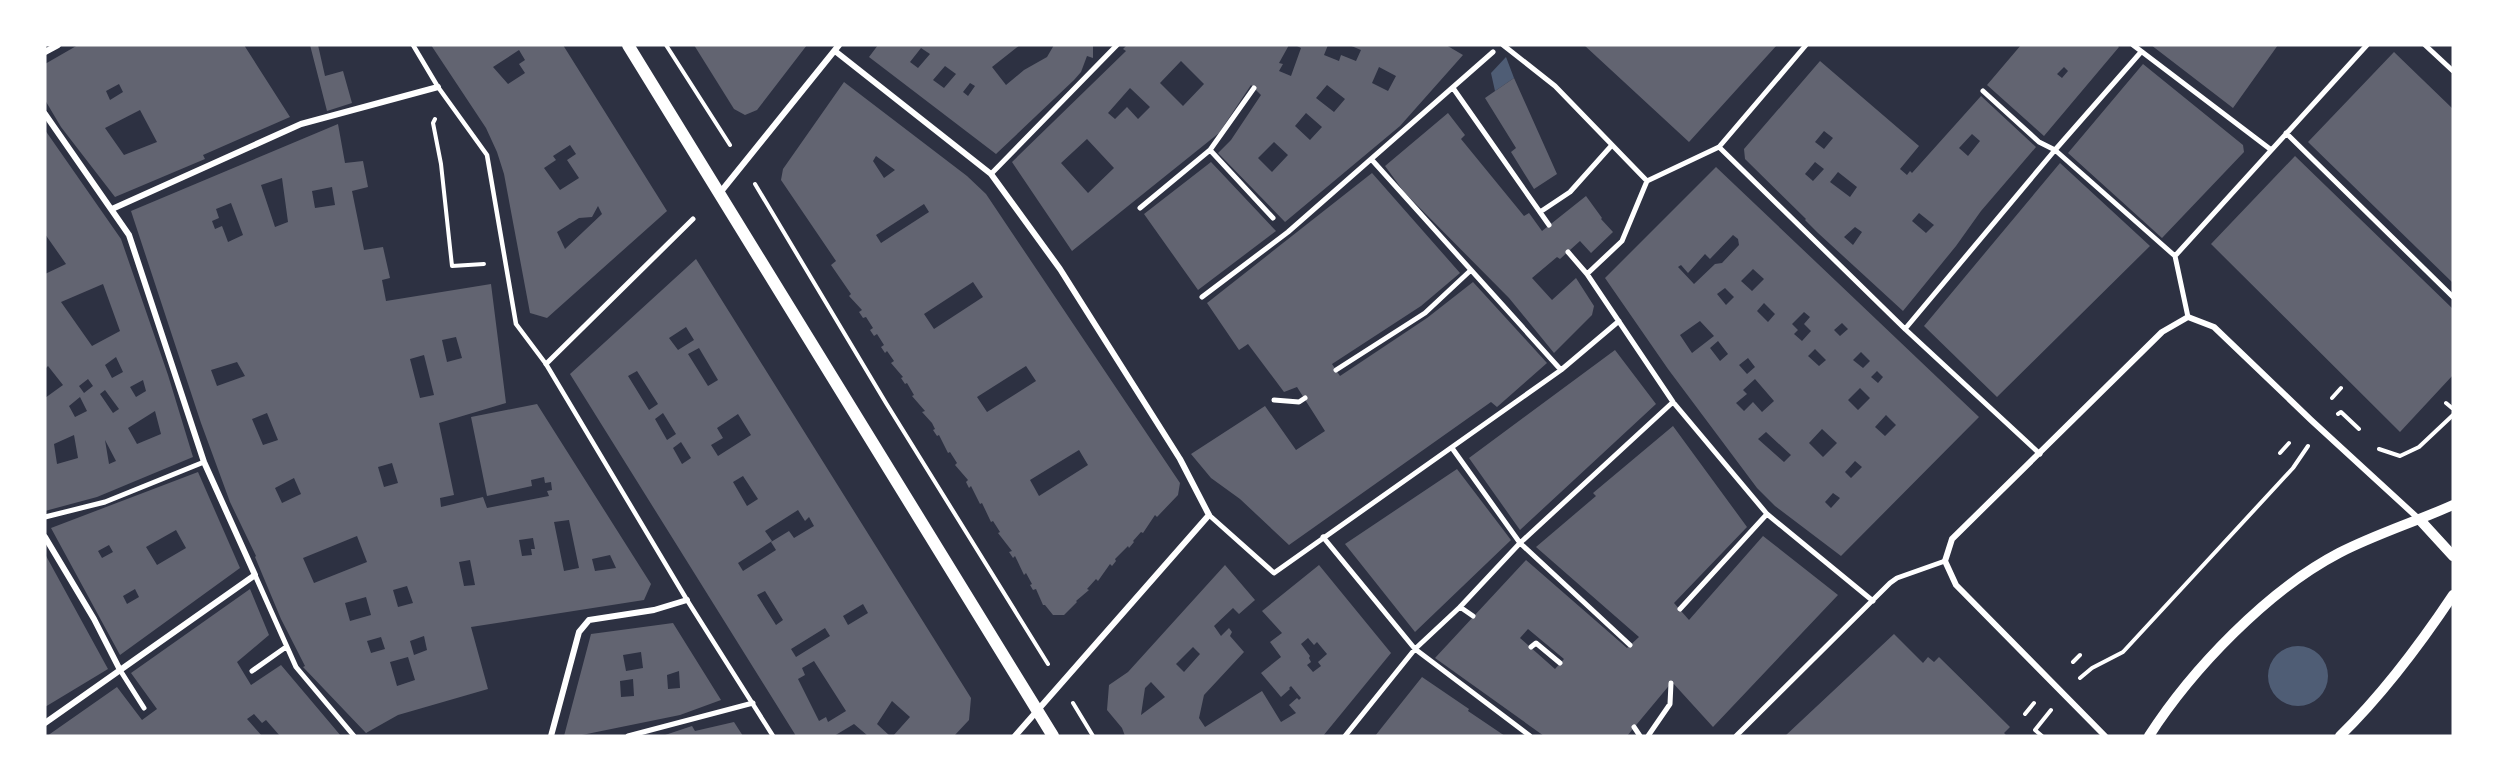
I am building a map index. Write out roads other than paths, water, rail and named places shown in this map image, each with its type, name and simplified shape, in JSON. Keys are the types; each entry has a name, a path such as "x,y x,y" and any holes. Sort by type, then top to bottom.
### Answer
{"main road":[{"path":"628,45 1053,736"}],"street":[{"path":"45,52 58,45"},
{"path":"719,194 839,45"},
{"path":"991,174 1117,45"},
{"path":"1503,45 1555,86 1647,181"},
{"path":"1587,274 1622,241 1647,181 1719,147 1806,45"},
{"path":"2133,45 2270,149"},
{"path":"2175,256 2367,45"},
{"path":"2425,45 2453,71"},
{"path":"835,51 991,174 1060,269 1180,459 1209,515 1274,573 1561,370 1619,321"},
{"path":"1202,297 1288,232 1493,52"},
{"path":"1905,329 2055,150 2141,52"},
{"path":"112,209 301,124 438,87"},
{"path":"1140,208 1210,150 1254,88"},
{"path":"1453,88 1549,225"},
{"path":"1983,91 2039,142 2055,150 2175,256 2188,317"},
{"path":"45,114 129,235 204,462 286,647 296,667 354,736"},
{"path":"2286,132 2453,297"},
{"path":"1540,212 1570,192 1612,145"},
{"path":"1719,147 1905,329 2040,454"},
{"path":"1210,150 1273,218"},
{"path":"1372,160 1561,370"},
{"path":"546,364 693,219"},
{"path":"1568,252 1587,274 1673,402 1767,514 1873,601"},
{"path":"1336,370 1425,313 1471,270"},
{"path":"2105,736 1956,585 1945,561 1952,539 2162,332 2188,317"},
{"path":"2188,317 2214,327 2420,520 2453,556"},
{"path":"1274,400 1299,402 1305,398"},
{"path":"1345,736 1415,649 1460,607 1520,543 1673,402"},
{"path":"1452,448 1520,543 1630,645"},
{"path":"45,518 105,502 204,462"},
{"path":"2150,736 2180,694 2232,636 2271,598 2338,554 2374,536 2420,520 2453,505"},
{"path":"1680,609 1767,514"},
{"path":"1015,736 1209,515"},
{"path":"45,537 144,708"},
{"path":"1323,537 1415,649 1530,736"},
{"path":"1736,736 1897,578 1945,561"},
{"path":"45,723 255,575"},
{"path":"2340,736 2385,689 2419,646 2453,595"},
{"path":"551,736 579,632 589,620 654,610 687,600"},
{"path":"1460,607 1473,616"},
{"path":"1531,647 1536,643 1560,663"},
{"path":"252,671 286,647"},
{"path":"1648,736 1670,704 1671,683"},
{"path":"628,736 753,703"},
{"path":"1634,727 1640,736"}],"lane":[{"path":"414,45 438,87 487,155 516,324 546,364 687,600 773,736"}],"water":[{"path":"1506,57 1514,78 1485,98 1495,91 1491,73"},
{"path":"2292,646 2304,646 2320,654 2326,664 2328,676 2326,688 2320,698 2304,706 2292,706 2276,698 2268,682 2268,670 2276,654"}]}
